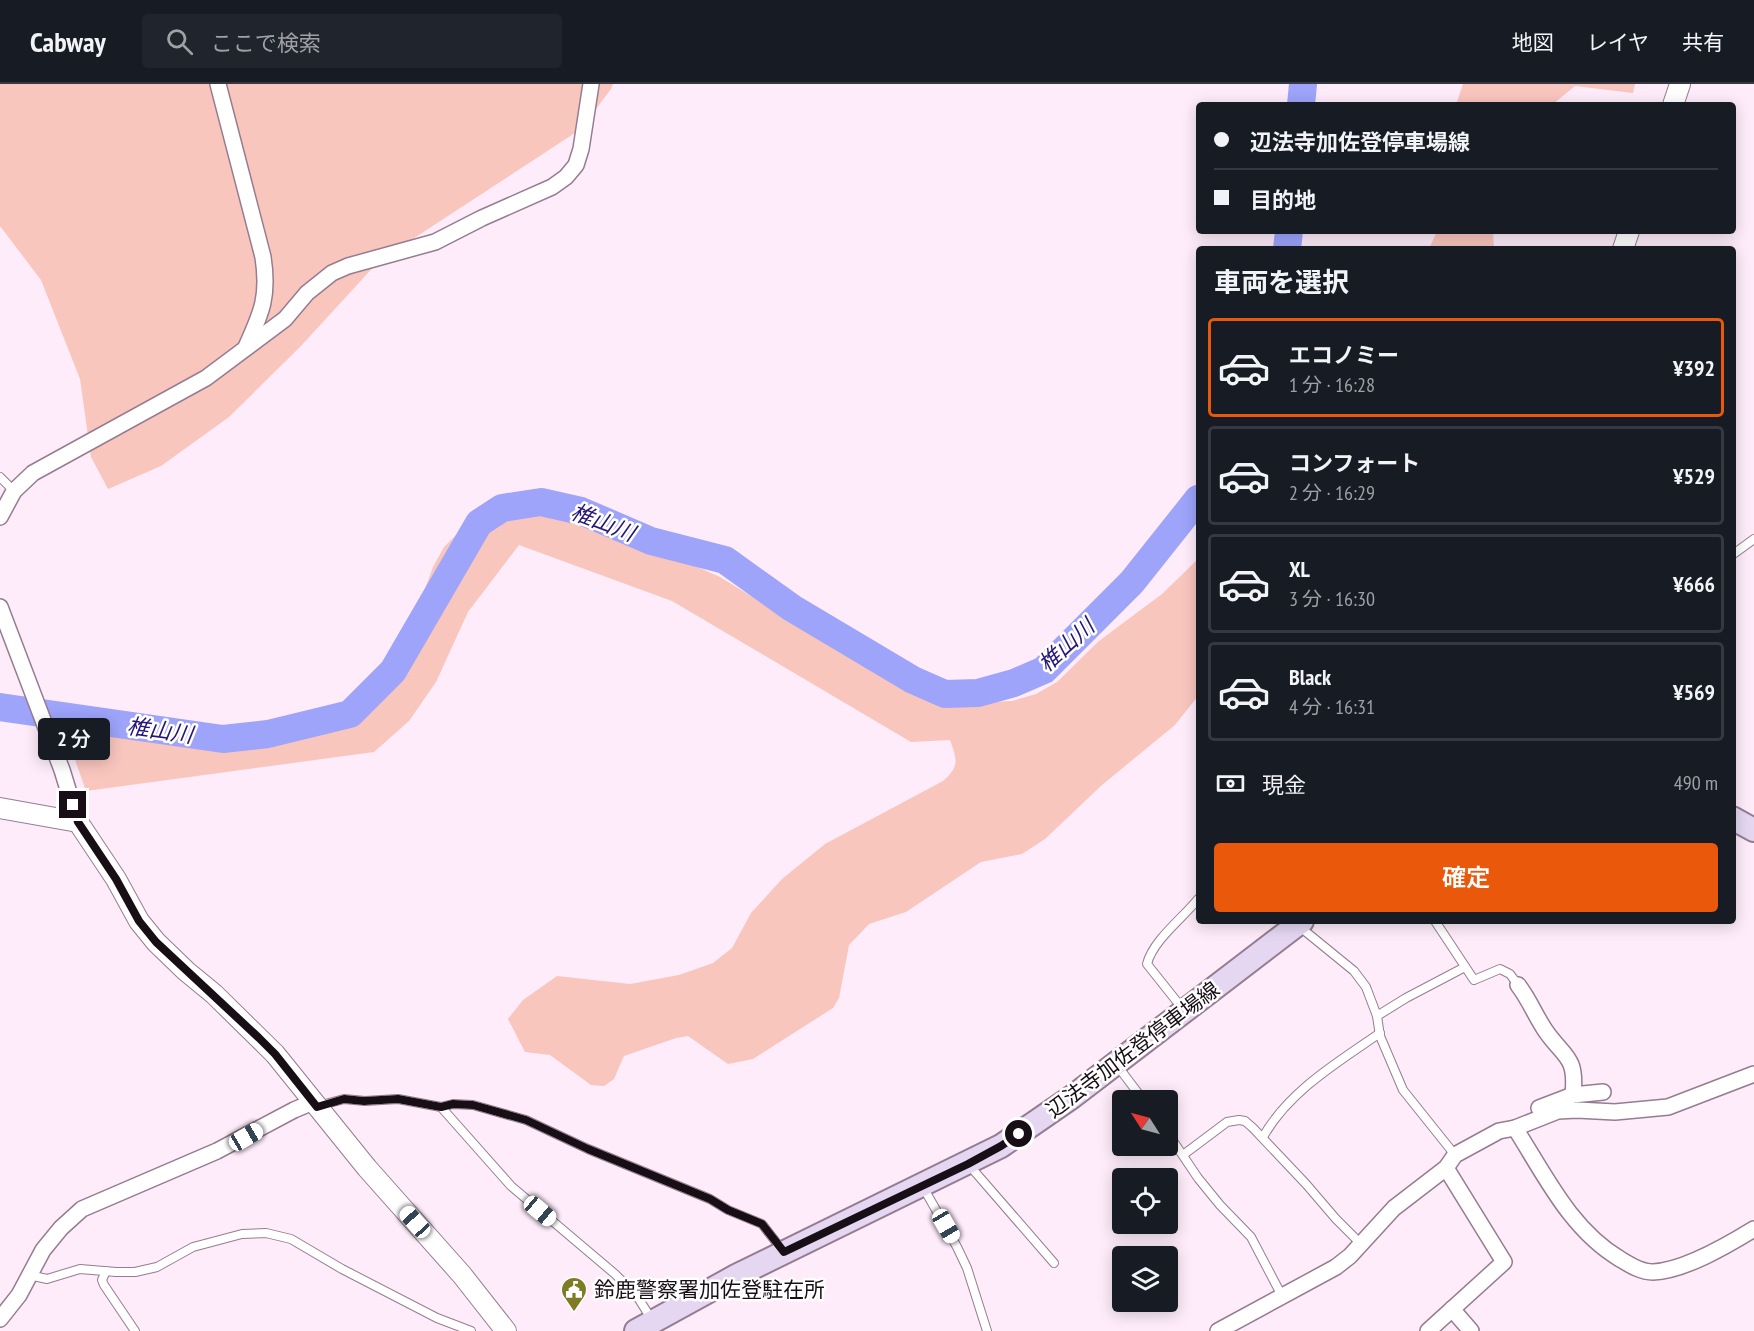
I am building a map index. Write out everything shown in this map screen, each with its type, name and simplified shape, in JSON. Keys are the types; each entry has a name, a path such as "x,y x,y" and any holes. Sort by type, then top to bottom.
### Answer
{"main road":[{"path":"1736,820 1754,830"},
{"name":"辺法寺加佐登停車場線","path":"651,1324 784,1252 1001,1146 1072,1097 1299,924"}],"street":[{"path":"218,84 263,256 266,276 262,313 246,349"},
{"path":"0,516 14,491 33,473 206,378 285,319 307,293 332,273 348,266 435,242 552,187 566,177 576,165 581,149 591,84"},
{"path":"1674,102 1680,84"},
{"path":"0,607 62,770 78,822 116,879 139,921 156,942 275,1054 367,1168 462,1275 506,1331"},
{"path":"0,808 78,822"},
{"path":"1518,985 1546,1032 1568,1056 1575,1071 1573,1095"},
{"path":"1218,1331 1330,1272 1350,1256 1394,1208 1465,1148 1499,1131 1515,1128 1558,1111 1615,1112 1668,1107 1754,1074"},
{"path":"1515,1128 1523,1115 1573,1095 1603,1092"},
{"path":"0,1319 19,1294 51,1238 82,1209 217,1151 294,1110 315,1104"},
{"path":"1515,1128 1572,1218 1603,1248 1634,1268 1653,1272 1675,1267 1719,1249 1754,1228"},
{"path":"1428,1331 1504,1262 1450,1162"},
{"path":"1452,1310 1471,1331"}],"lane":[{"path":"0,477 14,491"},
{"path":"1736,552 1754,539"},
{"path":"1185,1012 1147,964 1152,953 1196,901"},
{"path":"1301,924 1311,938 1354,971 1366,987 1377,1016 1380,1032 1403,1090 1450,1162"},
{"path":"1437,924 1474,980 1500,969 1510,974 1518,985"},
{"path":"1377,1016 1465,967"},
{"path":"1263,1137 1270,1124 1326,1070 1380,1032"},
{"path":"1115,1063 1136,1090"},
{"path":"315,1104 344,1099 364,1101 398,1099 441,1107 453,1104 473,1105 526,1120 588,1149 710,1199 728,1210 762,1224 784,1252"},
{"path":"441,1107 511,1186 615,1274 637,1296 651,1324"},
{"path":"1183,1155 1227,1122 1234,1119 1245,1121 1263,1137 1361,1244"},
{"path":"1178,1148 1220,1205 1251,1237 1282,1296"},
{"path":"968,1164 1054,1263"},
{"path":"922,1186 968,1268 987,1331"},
{"path":"29,1275 48,1279 80,1269 135,1272 157,1267 192,1247 242,1234 266,1233 291,1239 426,1313 471,1331"},
{"path":"106,1271 102,1281 135,1331"}],"shaded area":[{"path":"0,84 613,84 581,129 379,261 300,347 229,417 161,466 108,489 91,457 80,379 41,280 0,226"},
{"path":"1463,84 1635,84 1633,93 1575,86 1556,102 1457,102"},
{"path":"1436,234 1493,234 1494,246 1430,246"},
{"path":"528,503 555,504 720,577 910,694 937,701 961,703 1012,701 1036,694 1057,682 1099,641 1162,594 1196,561 1196,699 1175,725 1102,785 1045,839 1022,854 981,862 906,912 869,924 849,945 839,998 833,1008 753,1059 728,1064 688,1036 624,1056 614,1079 604,1086 591,1085 550,1055 525,1052 508,1019 523,1000 557,976 630,984 679,975 713,963 732,948 751,913 782,879 825,844 943,781 955,767 950,740 911,742 672,601 519,545 468,612 436,682 409,721 374,752 86,791 66,734 297,740 360,722 386,696 433,567 444,547 479,512"}],"waterway":[{"name":"椎山川","path":"1301,102 1303,84"},
{"name":"椎山川","path":"1287,246 1289,234"},
{"name":"椎山川","path":"0,707 223,739 268,734 350,714 393,671 479,523 502,508 541,502 581,511 651,541 725,560 792,608 913,680 945,694 978,693 1014,683 1044,670 1132,582 1196,502"}],"place":[{"name":"鈴鹿警察署加佐登駐在所","path":"574,1313"}],"route":[{"path":"73,805 78,822 116,879 139,921 156,942 214,994 275,1054 317,1107 344,1099 364,1101 398,1099 441,1107 453,1104 473,1105 514,1116 710,1199 728,1210 762,1224 784,1252 968,1164 1019,1134"}]}
